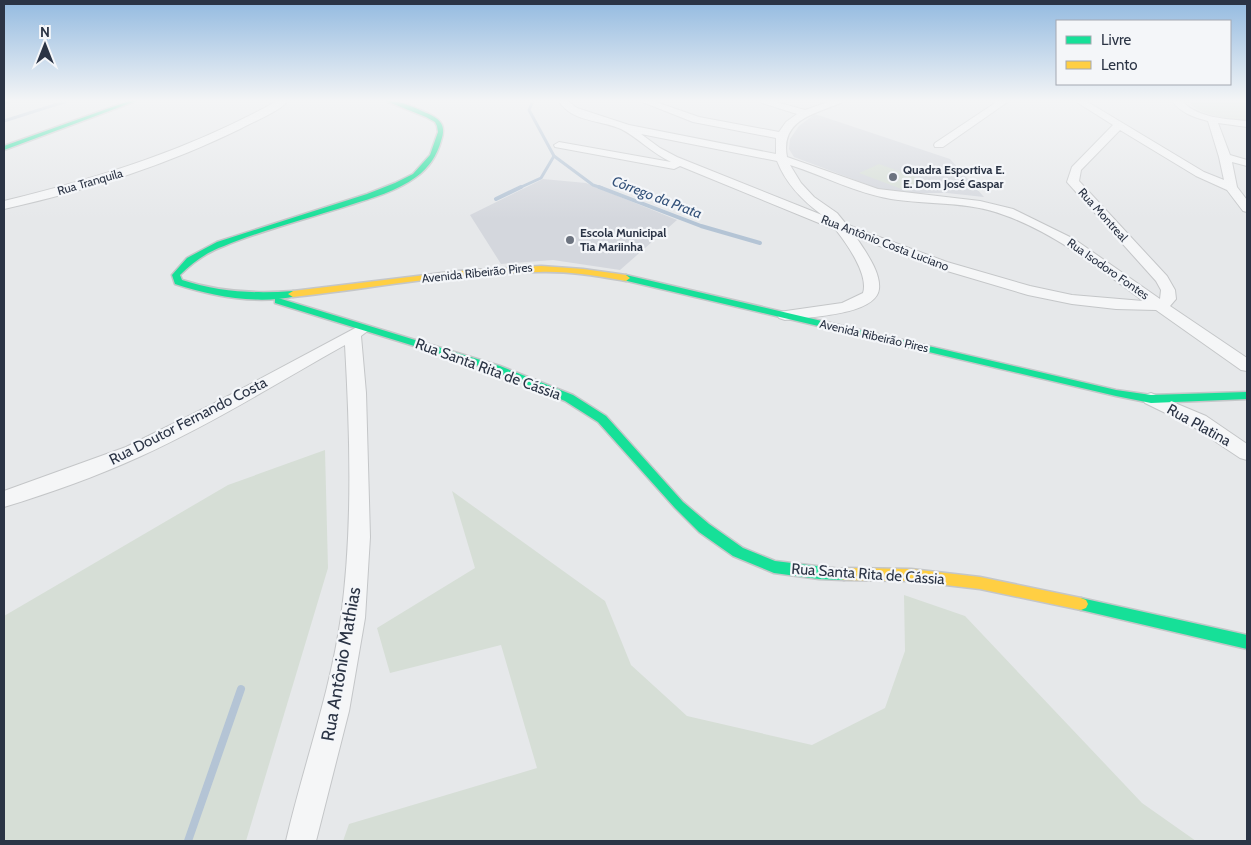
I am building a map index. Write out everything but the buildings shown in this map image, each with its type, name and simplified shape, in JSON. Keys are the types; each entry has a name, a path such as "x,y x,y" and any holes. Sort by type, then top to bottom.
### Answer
{"street":[{"path":"4,148 24,140"},
{"name":"Rua Tranquila","path":"6,211 41,196 151,164 203,140"},
{"name":"Avenida Ribeirão Pires","path":"438,140 433,156 426,166 398,185 370,196 220,244 194,256 176,275 178,282 191,288 263,296 302,294 506,268 540,267 599,272 1116,393 1151,399 1247,396"},
{"name":"Rua Antônio Costa Luciano","path":"643,140 656,150 697,170 940,266 988,280 1089,301 1133,306 1161,306"},
{"path":"689,140 782,159"},
{"path":"781,140 782,159 789,174 798,187 811,200 830,214 840,227 869,272 873,287 865,300 853,304 785,315"},
{"path":"939,145 946,140"},
{"name":"Rua Montreal","path":"1105,140 1076,169 1073,182 1162,278 1168,290 1168,299 1161,306"},
{"path":"1145,140 1200,174 1231,187"},
{"path":"1219,140 1231,187 1247,208"},
{"path":"559,145 697,170"},
{"path":"1224,157 1247,163"},
{"name":"Rua Isodoro Fontes","path":"782,159 888,195 969,202 1008,212 1061,237 1092,256 1247,366"},
{"name":"Rua Santa Rita de Cássia","path":"263,296 360,331 496,368 569,398 602,419 679,506 704,528 738,552 774,567 819,573 911,574 980,583 1052,597 1247,642"},
{"name":"Rua Doutor Fernando Costa","path":"4,499 47,485 132,452 360,331"},
{"name":"Rua Antônio Mathias","path":"301,841 335,711 353,618 359,538 357,393 360,331"},
{"name":"Rua Platina","path":"1151,399 1199,421 1247,453"}],"shaded area":[{"path":"790,140 894,140 950,159 984,197 882,190 794,157 789,149"},
{"name":"Quadra Esportiva E. E. Dom José Gaspar","path":"879,164 927,181 907,191 859,173"},
{"name":"Escola Municipal Tia Mariinha","path":"543,179 586,183 677,220 620,270 553,260 501,264 470,215"},
{"path":"325,450 328,568 246,841 4,841 4,616 228,485"},
{"path":"452,491 605,601 631,665 687,716 812,745 885,708 905,651 904,595 965,616 1142,803 1196,841 343,841 349,824 537,768 501,645 390,673 377,628 475,568"}],"waterway":[{"name":"Córrego da Prata","path":"546,140 554,156"},
{"name":"Córrego da Prata","path":"519,188 541,178 554,156"},
{"name":"Córrego da Prata","path":"554,156 593,185 599,187"},
{"name":"Córrego da Prata","path":"496,199 521,187"},
{"name":"Córrego da Prata","path":"599,187 701,226 760,243"},
{"path":"188,841 241,689"}],"traffic: fast":[{"path":"4,148 25,140"},
{"path":"293,294 249,296 221,293 178,282 176,275 190,260 220,244 370,196 398,185 415,175 433,156 438,140"},
{"path":"626,278 1116,393 1151,399 1247,396"},
{"path":"278,301 496,368 569,398 602,419 679,505 704,528 738,552 774,567 844,574"},
{"path":"1081,604 1247,642"}],"traffic: slow":[{"path":"293,294 459,273 500,270 583,271 626,278"},
{"path":"844,574 911,575 980,583 1081,604"}],"place":[{"name":"Quadra Esportiva E. E. Dom José Gaspar","path":"893,177"},
{"name":"Escola Municipal Tia Mariinha","path":"570,240"}]}
